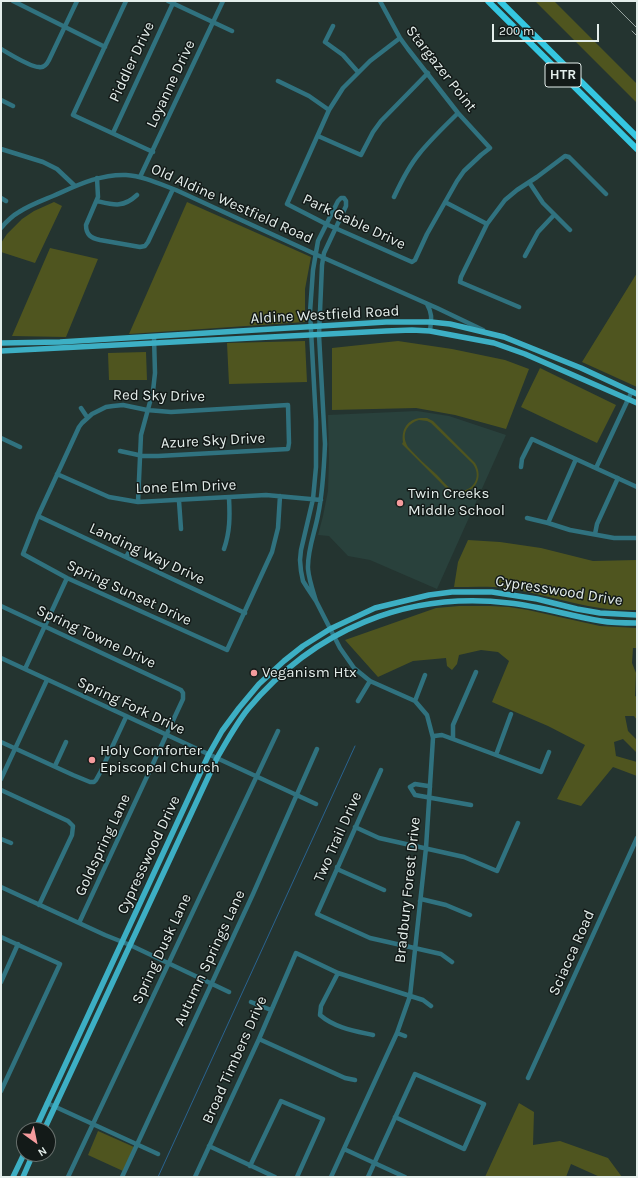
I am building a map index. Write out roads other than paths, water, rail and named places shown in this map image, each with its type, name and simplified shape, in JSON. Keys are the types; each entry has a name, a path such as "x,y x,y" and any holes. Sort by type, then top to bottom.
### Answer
{"highway":[{"name":"HTR","path":"488,1 637,149"},
{"name":"HTR","path":"500,1 637,137"}],"main road":[{"name":"Aldine Westfield Road","path":"1,351 56,349 201,334 319,326 386,322 431,322 450,324 484,331 519,342 635,392"},
{"path":"386,322 386,331"},
{"path":"250,331 250,338"},
{"name":"Aldine Westfield Road","path":"154,340 202,341 386,331 430,331 494,343 525,354 637,403"},
{"path":"201,334 202,341"},
{"path":"55,342 56,349"},
{"name":"Aldine Westfield Road","path":"1,343 109,343"},
{"path":"544,362 548,355"},
{"path":"465,592 465,601"},
{"name":"Cypresswood Drive","path":"39,1122 208,754 233,716 260,682 293,653 330,629 375,608 394,602 429,595 465,592 492,592 537,599 610,614 637,615"},
{"path":"534,607 537,599"},
{"name":"Cypresswood Drive","path":"48,1122 216,758 247,710 267,688 305,655 334,636 395,611 425,605 465,601 509,603 607,622 637,623"},
{"path":"394,602 395,611"},
{"path":"607,622 610,614"},
{"path":"260,682 267,688"},
{"path":"167,845 174,849"},
{"path":"84,1022 92,1026"},
{"path":"13,1177 20,1162"},
{"path":"23,1177 30,1162"}],"street":[{"path":"13,1 105,47"},
{"path":"1,49 24,61 40,67 47,64 77,1"},
{"path":"126,1 73,115 152,152"},
{"name":"Loyanne Drive","path":"140,177 223,1"},
{"name":"Stargazer Point","path":"380,1 400,38 458,113 490,148 480,155 464,172 444,202"},
{"path":"172,2 232,31"},
{"name":"Piddler Drive","path":"113,133 172,2"},
{"path":"334,26 325,42 343,55 358,72"},
{"path":"400,38 370,61 343,88 329,110 318,136 361,155 373,132 381,121 428,73"},
{"path":"278,80 309,96 329,110"},
{"path":"1,100 13,106"},
{"path":"394,197 419,154 458,113"},
{"name":"Park Gable Drive","path":"318,136 287,204 326,224 412,262 415,260 444,202"},
{"path":"1,149 57,168 75,186"},
{"path":"519,307 460,282 460,277 488,224 505,200 565,156 569,157 606,194"},
{"name":"Old Aldine Westfield Road","path":"1,228 19,212 75,186 97,178 116,175 140,177 173,189 484,331"},
{"path":"97,178 97,201 86,225 86,229 90,236 100,240 140,246 145,246 148,242 173,189"},
{"path":"529,182 543,203 570,230"},
{"path":"97,201 117,205 126,204 138,195"},
{"path":"1,198 6,201"},
{"path":"341,198 344,198 346,201 346,206 324,253 321,286 319,335 324,421 324,462 321,500 308,558 310,583 316,602 303,581 300,560 313,499 316,467 316,421 311,335 311,291 318,241 338,201 341,198"},
{"path":"444,202 488,224"},
{"path":"525,256 538,232 554,215"},
{"path":"427,304 432,315 430,331"},
{"path":"138,502 141,435 154,384 154,340"},
{"path":"596,468 629,399 635,392"},
{"name":"Red Sky Drive","path":"87,417 97,411 113,406 123,405 147,410 171,412 288,405 288,449"},
{"path":"38,516 79,427 87,417 81,408"},
{"path":"316,421 324,421"},
{"path":"1,438 20,447"},
{"path":"521,467 522,458 532,439 637,487"},
{"name":"Azure Sky Drive","path":"120,451 140,456 158,456 288,449"},
{"path":"548,523 576,459"},
{"name":"Lone Elm Drive","path":"57,474 109,497 138,502 266,496 321,500"},
{"path":"595,534 597,524 618,478"},
{"path":"245,613 268,562 275,542 278,528 280,496"},
{"path":"224,549 230,527 229,498"},
{"path":"179,501 181,529"},
{"name":"Spring Sunset Drive","path":"38,516 23,554 67,578 227,650 245,613"},
{"name":"Landing Way Drive","path":"38,516 245,613"},
{"path":"527,518 570,530 614,538 637,538"},
{"path":"308,523 316,524"},
{"path":"126,557 132,547"},
{"path":"25,669 67,578"},
{"name":"Bradbury Forest Drive","path":"316,602 334,636 354,668 370,681 415,701 427,715 433,738 426,848 410,996 397,1033 331,1177"},
{"name":"Spring Towne Drive","path":"1,606 181,690"},
{"name":"Spring Fork Drive","path":"1,658 316,804"},
{"path":"453,739 453,725 476,672"},
{"path":"415,701 425,675"},
{"path":"1,779 47,680"},
{"path":"358,701 370,681"},
{"name":"Goldspring Lane","path":"80,923 167,736 183,699 183,693 181,690"},
{"path":"496,755 511,714"},
{"path":"1,742 90,782 94,782 98,777 126,717"},
{"name":"Spring Dusk Lane","path":"68,1177 278,731"},
{"path":"433,738 434,736 442,735 541,772 549,752"},
{"path":"55,766 66,742"},
{"name":"Autumn Springs Lane","path":"122,1177 212,984 317,749"},
{"name":"Two Trail Drive","path":"381,770 317,914 370,938 415,947"},
{"path":"430,787 415,784 410,787 415,795 471,805"},
{"path":"1,790 68,821 73,826 72,835 39,905"},
{"path":"355,827 379,838 464,857 497,871 518,823"},
{"path":"1,838 11,843"},
{"name":"Sciacca Road","path":"528,1078 637,838"},
{"path":"337,868 384,890"},
{"path":"1,887 130,945 229,992"},
{"path":"420,901 421,899 446,905 470,915"},
{"path":"1,937 60,964 1,1091"},
{"path":"1,982 18,944"},
{"path":"415,947 441,954 452,962"},
{"name":"Broad Timbers Drive","path":"195,1177 259,1039 270,1010 296,953 338,973"},
{"path":"373,1035 345,1028 327,1020 320,1015 322,1006 338,973 423,1000 431,1006"},
{"path":"251,1002 270,1010"},
{"path":"397,1033 405,1036"},
{"path":"259,1039 345,1078 355,1080"},
{"path":"368,1177 374,1163 395,1117 415,1074 484,1104 464,1149 395,1117"},
{"path":"250,1166 281,1101 323,1119 297,1177"},
{"path":"47,1103 158,1154"},
{"path":"209,1146 275,1177"},
{"path":"344,1149 405,1177"}],"waterway":[{"path":"158,1177 355,746"}],"railway":[{"path":"610,1 637,28"},
{"path":"632,31 637,36"}],"place":[{"name":"Twin Creeks Middle School","path":"400,503"},
{"name":"Veganism Htx","path":"254,673"},
{"name":"Holy Comforter Episcopal Church","path":"92,760"}]}
